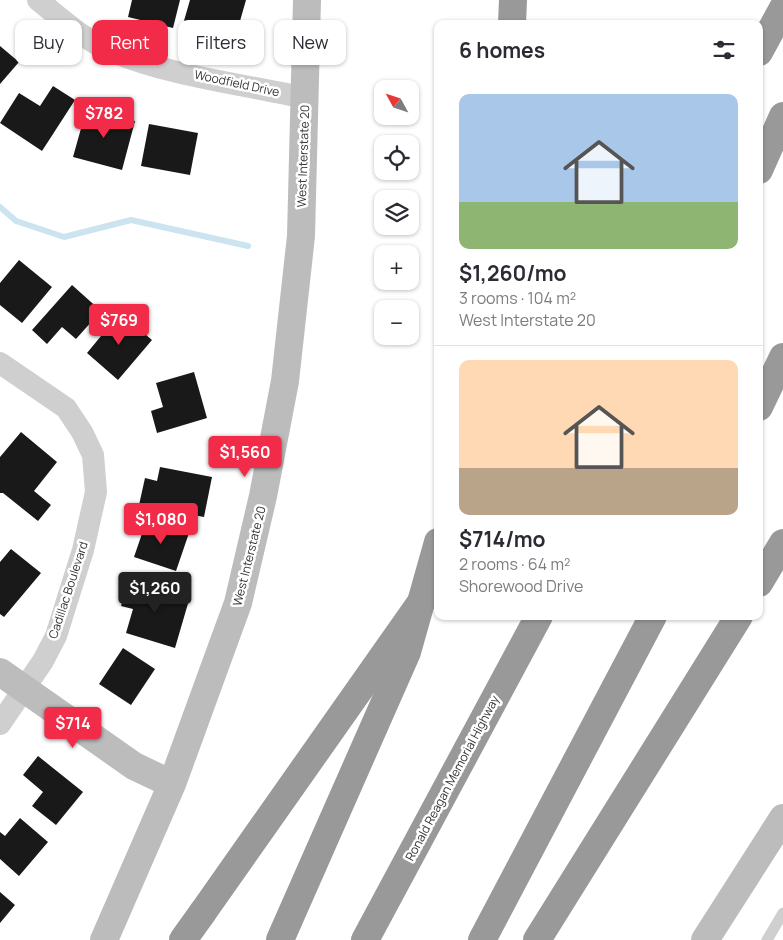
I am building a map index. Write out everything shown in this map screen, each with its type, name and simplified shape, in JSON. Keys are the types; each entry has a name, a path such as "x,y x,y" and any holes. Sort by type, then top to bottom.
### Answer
{"highway":[{"path":"512,20 513,0"},
{"path":"763,45 783,8"},
{"path":"763,161 783,116"},
{"path":"763,399 783,357"},
{"path":"763,576 783,544"},
{"path":"280,940 407,652 434,556"},
{"path":"183,940 434,584"},
{"name":"Ronald Reagan Memorial Highway","path":"364,940 536,620"},
{"path":"482,940 652,620"},
{"path":"537,940 737,620"}],"main road":[{"name":"West Interstate 20","path":"104,940 172,784 238,603 265,487 285,381 301,236 307,0"},
{"path":"0,672 134,766 172,784"},
{"path":"705,940 783,818"}],"street":[{"name":"Woodfield Drive","path":"38,0 71,26 109,51 156,66 305,98"},
{"name":"Cadillac Boulevard","path":"0,363 66,408 82,432 93,455 96,492 83,550 56,636 43,661 0,724"}],"lane":[{"path":"767,940 783,913"}],"building":[{"path":"132,0 180,0 173,28 168,27 168,20 140,20 128,17"},
{"path":"190,0 246,0 240,20 184,20"},
{"path":"0,46 15,59 16,65 0,84"},
{"path":"53,86 75,100 42,151 0,123 19,93 40,106"},
{"path":"87,107 135,121 122,170 73,157"},
{"path":"149,124 198,133 190,175 141,166"},
{"path":"19,260 52,287 22,323 0,305 0,283"},
{"path":"72,285 101,311 76,339 62,327 47,344 32,330"},
{"path":"120,313 152,340 118,380 87,353"},
{"path":"194,372 207,418 157,433 151,411 163,407 156,383"},
{"path":"21,432 57,462 34,491 51,505 38,521 3,493 0,493 0,457"},
{"path":"160,467 212,477 204,517 139,505 145,478 157,481"},
{"path":"147,519 189,533 176,571 134,557"},
{"path":"11,549 41,573 4,617 0,614 0,562"},
{"path":"128,582 189,600 175,648 126,633 133,609 121,606"},
{"path":"123,648 155,669 131,705 99,684"},
{"path":"38,756 83,792 56,825 32,806 43,792 23,775"},
{"path":"20,818 48,842 19,876 0,859 0,832 5,836"},
{"path":"0,892 15,905 0,923"}],"waterway":[{"path":"0,207 16,221 64,237 131,220 248,246"}]}
